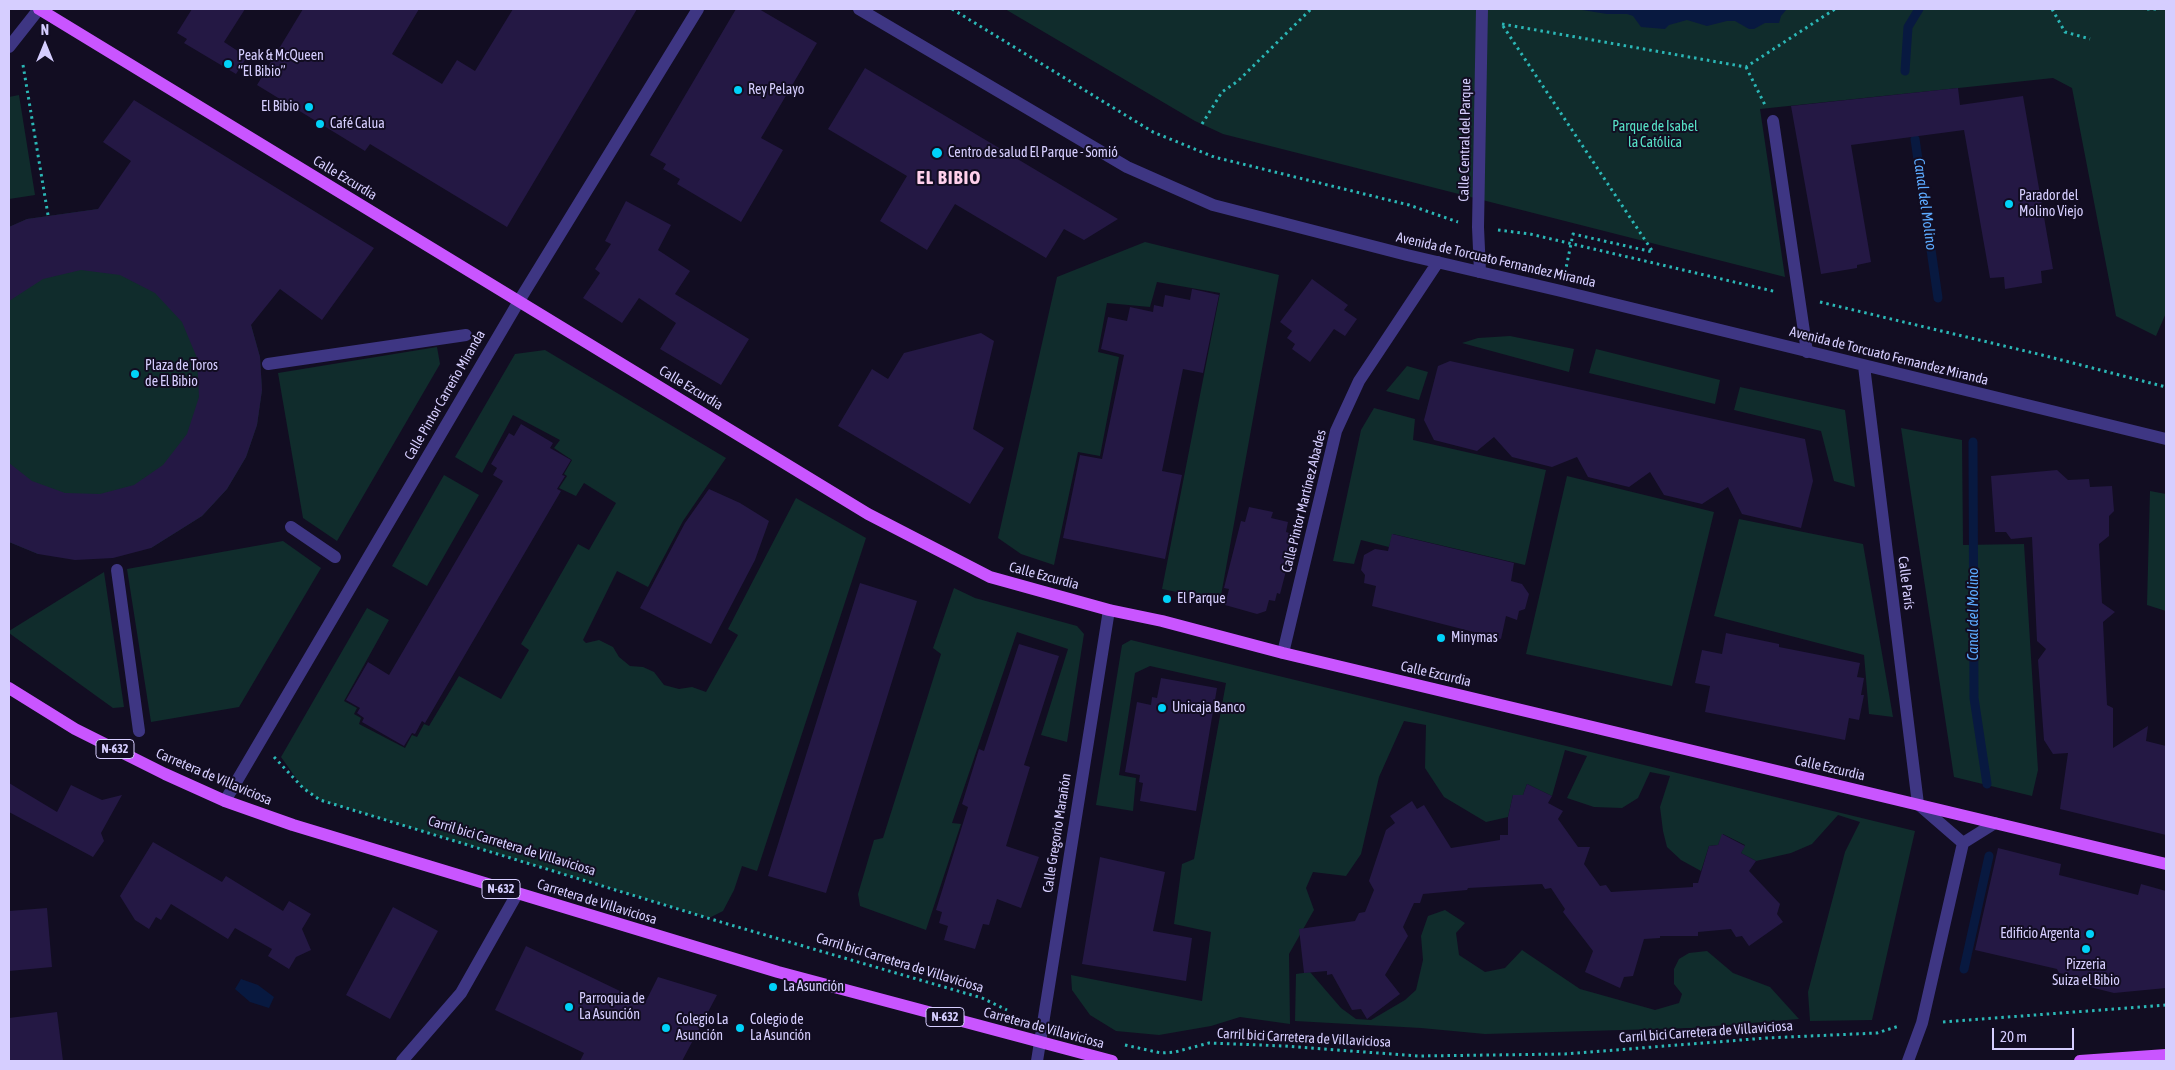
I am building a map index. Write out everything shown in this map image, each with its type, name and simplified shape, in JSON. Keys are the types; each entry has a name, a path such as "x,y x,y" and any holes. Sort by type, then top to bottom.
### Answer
{"main road":[{"name":"Calle Ezcurdia","path":"39,9 885,523 990,577 1108,610 1162,621 1282,653 2166,864"},
{"name":"Carretera de Villaviciosa","path":"9,688 75,728 164,774 225,801 294,825 778,972 1112,1061"},
{"path":"2080,1061 2166,1055"}],"street":[{"path":"9,47 39,9"},
{"name":"Calle Pintor Carreño Miranda","path":"225,801 519,301 698,9"},
{"name":"Avenida de Torcuato Fernandez Miranda","path":"859,9 1127,168 1213,205 1438,262 1562,290 1807,352 2166,439"},
{"name":"Calle Central del Parque","path":"1480,272 1478,227 1482,9"},
{"path":"1772,121 1807,352"},
{"name":"Calle Pintor Martínez Abades","path":"1282,653 1336,432 1359,381 1438,262"},
{"path":"268,364 466,335"},
{"name":"Calle París","path":"1864,366 1918,804"},
{"path":"291,527 335,557"},
{"path":"117,570 140,731"},
{"name":"Calle Gregorio Marañón","path":"1037,1061 1108,610"},
{"path":"1918,804 1963,843"},
{"path":"1908,1061 1922,1023 1963,843 1995,823"},
{"path":"402,1061 461,993 517,894"}],"path":[{"path":"952,9 1153,132 1214,157 1410,205 1448,220 1478,227 1530,234 2042,355 2166,388"},
{"path":"1202,124 1222,92 1238,81 1311,9"},
{"path":"1562,290 1573,234 1653,252 1501,23 1746,67 1835,9"},
{"path":"2052,9 2065,32 2090,39"},
{"path":"2147,9 2156,9"},
{"path":"23,65 48,215"},
{"path":"1746,67 1772,121"},
{"name":"Carril bici Carretera de Villaviciosa","path":"257,746 272,755 303,788 320,800 724,923 982,998 1009,1011"},
{"name":"Carril bici Carretera de Villaviciosa","path":"1122,1045 1161,1053 1175,1052 1209,1044 1284,1046 1418,1056 1566,1054 1766,1038 1878,1033 1899,1026 1922,1023 2166,1005"}],"green space":[{"name":"Parque de Isabel la Católica","path":"1005,9 2166,9 2166,313 2156,336 2116,316 2072,88 2053,78 1760,109 1785,277 1223,134 1195,121"},
{"path":"19,95 35,195 9,199 9,97"},
{"name":"Plaza de Toros de El Bibio","path":"98,209 228,280 251,325 260,357 262,390 257,425 246,457 227,489 202,516 151,548 38,554 9,542 9,227 27,219"},
{"path":"1145,242 1279,275 1220,601 1162,589 1220,293 1157,282 1150,307 1107,303 1098,352 1119,357 1100,456 1078,452 1054,565 1021,554 998,538 1057,277"},
{"path":"1510,336 1574,349 1569,372 1462,343 1478,338"},
{"path":"437,347 440,364 337,541 303,518 278,373"},
{"path":"1596,349 1720,380 1715,404 1589,373"},
{"path":"545,350 726,458 683,521 648,587 617,571 583,640 586,643 599,640 613,647 619,657 630,666 643,667 654,672 664,685 679,689 692,687 706,692 738,635 728,629 796,498 866,538 757,871 742,866 734,890 723,911 709,918 320,800 303,788 281,757 367,608 389,620 344,701 357,708 354,714 361,718 359,724 405,748 412,735 417,737 424,724 429,726 459,676 501,699 529,650 521,644 578,544 589,550 616,503 584,483 576,496 559,488 567,476 564,474 572,460 554,448 560,440 513,415 482,473 455,457 515,354"},
{"path":"1407,366 1428,372 1419,400 1386,391"},
{"path":"1740,387 1845,410 1855,487 1834,481 1821,431 1734,410"},
{"path":"1374,408 1415,419 1413,440 1546,470 1525,565 1393,534 1389,547 1361,540 1354,564 1333,561 1361,430"},
{"path":"1901,428 1962,440 1963,545 2024,544 2038,770 2032,796 1954,777"},
{"path":"444,475 479,495 427,586 392,566"},
{"path":"1567,476 1714,512 1672,686 1526,654"},
{"path":"2150,491 2166,494 2166,611 2147,605"},
{"path":"1739,519 1863,544 1893,717 1869,714 1864,655 1714,616"},
{"path":"283,541 321,568 239,707 151,722 127,569"},
{"path":"104,572 124,707 113,708 9,633 9,631"},
{"path":"954,588 975,598 1077,626 1084,634 1067,742 1041,735 1068,649 1017,632 952,823 961,824 926,930 860,906 858,894 874,840 883,838 941,654 933,648"},
{"path":"1131,640 1915,831 1872,1020 1810,1021 1808,992 1845,852 1860,822 1838,815 1812,844 1791,853 1756,861 1741,853 1745,845 1723,834 1718,845 1709,846 1701,871 1681,860 1667,847 1660,807 1670,776 1650,772 1638,798 1622,808 1594,807 1567,798 1587,756 1565,750 1552,796 1527,784 1523,795 1513,795 1508,817 1486,822 1444,797 1425,768 1426,725 1404,721 1379,777 1361,854 1346,876 1313,872 1306,888 1314,910 1289,954 1290,1024 1240,1017 1211,1026 1159,1035 1116,1031 1090,1015 1072,990 1071,975 1202,1001 1211,932 1174,924 1182,864 1194,859 1226,683 1150,666 1135,673 1119,775 1136,778 1133,811 1096,805 1122,645"},
{"path":"1445,910 1465,923 1456,933 1459,955 1485,972 1505,968 1522,950 1580,989 1655,1010 1679,1003 1682,994 1674,984 1674,969 1679,959 1689,953 1707,951 1733,973 1770,987 1799,1019 1691,1028 1485,1034 1421,1028 1295,1021 1296,974 1310,972 1341,1008 1356,1019 1371,1020 1405,1000 1416,990 1423,960 1421,936 1428,916"}],"water":[{"path":"1576,9 1787,9 1781,16 1779,23 1765,23 1754,29 1749,29 1735,21 1707,26 1687,20 1669,25 1665,29 1641,27 1633,16 1627,14 1607,14"},
{"path":"241,979 258,985 274,997 269,1008 250,1002 235,989"}],"building":[{"path":"192,9 245,9 224,42 247,57 236,74 184,43 187,39 177,33"},
{"path":"303,9 419,9 392,54 442,84 457,60 475,71 513,9 637,9 507,227 370,144 365,151 257,85"},
{"name":"Rey Pelayo","path":"736,9 759,9 817,43 761,138 783,150 741,222 677,184 680,179 663,169 666,164 650,155"},
{"name":"Centro de salud El Parque - Somió","path":"865,68 1118,219 1084,240 1064,229 1046,258 955,204 927,250 880,221 907,176 828,129"},
{"name":"Parador del Molino Viejo","path":"1958,88 1960,105 2023,96 2053,269 2041,271 2042,283 2005,289 2004,277 1990,278 1964,130 1851,145 1871,262 1857,265 1857,268 1821,274 1791,106"},
{"path":"134,100 374,248 322,320 280,289 251,325 260,357 262,390 257,425 246,457 227,489 202,516 151,548 113,558 75,560 38,554 9,542 9,463 32,481 65,493 100,494 134,485 163,465 187,434 199,397 197,358 182,322 155,293 120,275 81,270 43,279 9,301 9,227 27,219 98,209 131,161 103,142"},
{"path":"626,201 671,225 658,250 690,271 675,294 749,339 721,385 660,349 676,323 639,298 622,323 583,298 600,273 595,269 611,244 605,241"},
{"path":"1312,279 1348,305 1344,310 1357,319 1345,336 1334,329 1310,362 1292,349 1295,344 1287,338 1292,331 1280,322"},
{"path":"1192,289 1219,295 1203,373 1183,369 1162,471 1182,475 1165,559 1063,538 1080,455 1102,459 1124,355 1101,349 1108,317 1127,321 1130,307 1153,312 1154,305 1163,307 1165,295 1190,300"},
{"path":"981,333 994,341 973,429 1004,448 970,504 838,426 872,369 888,379 904,353"},
{"path":"1450,361 1805,439 1813,481 1801,528 1742,514 1728,487 1702,504 1664,495 1650,472 1629,487 1588,477 1577,457 1552,467 1512,457 1494,437 1477,451 1434,440 1424,420 1438,366"},
{"path":"521,424 553,443 550,448 571,460 562,475 565,476 557,489 561,491 425,723 422,721 415,734 412,733 404,746 362,722 364,718 357,713 360,708 346,700 368,662 389,675 503,481 493,475 497,468 491,464 509,433 514,436"},
{"path":"2057,470 2068,480 2089,479 2090,487 2112,486 2114,511 2109,516 2109,536 2099,544 2102,603 2115,612 2103,622 2107,705 2113,708 2113,748 2148,726 2146,741 2166,746 2166,835 2060,809 2068,753 2053,754 2044,740 2038,660 2046,649 2037,641 2032,537 2011,539 2006,532 1995,532 1991,476"},
{"path":"709,489 740,503 769,521 755,560 711,644 640,608 685,523"},
{"path":"1249,507 1273,512 1271,518 1288,522 1286,532 1292,534 1289,547 1292,548 1280,594 1277,593 1275,601 1269,600 1266,611 1257,614 1225,605 1229,589 1224,588 1241,521 1245,522"},
{"path":"1392,534 1514,563 1511,581 1522,584 1529,594 1525,609 1519,611 1517,620 1506,616 1501,639 1372,606 1376,586 1364,583 1365,575 1361,570 1364,555 1375,549 1388,551"},
{"path":"860,583 917,601 826,893 768,876"},
{"path":"1726,633 1779,644 1779,647 1860,663 1857,677 1864,678 1861,695 1864,695 1859,720 1849,718 1845,740 1705,712 1710,686 1695,683 1702,650 1722,654"},
{"path":"1019,644 1059,656 1024,765 1030,767 1006,846 1039,857 1021,908 997,899 989,925 983,924 975,949 944,940 948,926 939,923 942,912 936,910 968,807 962,804 979,749 984,751"},
{"path":"1161,678 1217,688 1196,811 1140,801 1143,783 1139,782 1140,775 1125,772 1137,702 1151,705 1152,697 1157,698"},
{"path":"9,783 57,812 71,785 102,800 122,795 101,833 104,841 93,857 9,812"},
{"path":"1527,784 1552,796 1548,803 1563,811 1558,819 1578,847 1590,847 1584,864 1600,886 1606,885 1611,892 1693,887 1693,883 1698,883 1709,846 1718,845 1722,834 1745,846 1741,853 1756,861 1749,871 1780,904 1777,914 1783,922 1749,946 1742,936 1736,937 1731,929 1698,932 1698,936 1660,936 1660,938 1644,939 1633,976 1624,977 1620,988 1585,972 1593,951 1563,912 1565,909 1551,888 1545,889 1542,884 1468,888 1467,890 1423,894 1420,903 1414,903 1403,927 1408,936 1385,975 1400,994 1367,1019 1361,1009 1352,1010 1332,974 1327,975 1327,971 1304,973 1299,929 1355,921 1359,913 1365,912 1374,890 1369,881 1386,830 1395,823 1390,816 1412,801 1417,809 1424,805 1451,848 1500,840 1500,835 1508,835 1508,817 1513,795 1523,795"},
{"path":"153,842 222,882 226,876 283,911 289,901 311,914 302,929 311,950 296,957 289,969 268,956 272,949 235,928 228,939 171,904 161,920 156,917 149,929 135,920 120,896"},
{"path":"1998,848 2061,864 2059,875 2138,895 2141,884 2166,891 2166,988 2114,993 2074,983 2076,976 2059,973 2057,969 1975,950"},
{"path":"1100,857 1165,872 1153,931 1192,938 1186,981 1082,964"},
{"path":"393,907 438,931 390,1019 346,995"},
{"path":"47,908 52,967 9,971 9,911"},
{"name":"Parroquia de La Asunción","path":"526,946 645,1003 658,977 717,995 682,1061 580,1061 584,1053 495,1010"},
{"path":"57,1012 63,1061 9,1061 9,1018"}],"waterway":[{"name":"Canal del Molino","path":"1905,71 1908,27 1919,9"},
{"name":"Canal del Molino","path":"1915,139 1938,298"},
{"name":"Canal del Molino","path":"1973,442 1974,698 1987,784"},
{"name":"Canal del Molino","path":"1964,969 1989,856"}],"place":[{"name":"Peak & McQueen “El Bibio”","path":"228,64"},
{"name":"Rey Pelayo","path":"738,90"},
{"name":"El Bibio","path":"309,107"},
{"name":"Café Calua","path":"320,124"},
{"name":"Centro de salud El Parque - Somió","path":"937,153"},
{"name":"Parador del Molino Viejo","path":"2009,204"},
{"name":"Plaza de Toros de El Bibio","path":"135,374"},
{"name":"El Parque","path":"1167,599"},
{"name":"Minymas","path":"1441,638"},
{"name":"Unicaja Banco","path":"1162,708"},
{"name":"Edificio Argenta","path":"2090,934"},
{"name":"Pizzeria Suiza el Bibio","path":"2086,949"},
{"name":"La Asunción","path":"773,987"},
{"name":"Parroquia de La Asunción","path":"569,1007"},
{"name":"Colegio La Asunción","path":"666,1028"},
{"name":"Colegio de La Asunción","path":"740,1028"}],"district":[{"name":"EL BIBIO","path":"949,178"}]}
